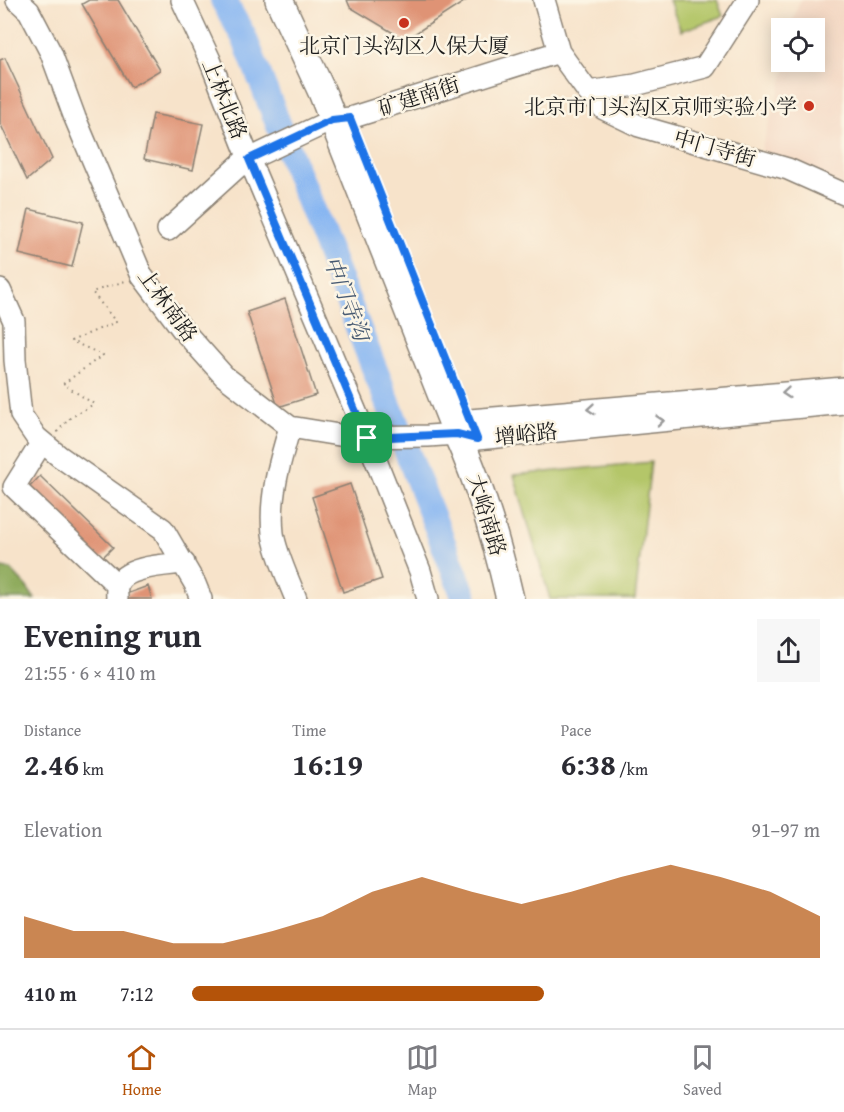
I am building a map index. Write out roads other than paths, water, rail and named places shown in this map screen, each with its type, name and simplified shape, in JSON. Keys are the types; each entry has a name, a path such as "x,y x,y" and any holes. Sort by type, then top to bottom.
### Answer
{"main road":[{"path":"279,0 322,92 341,119"},
{"path":"297,0 321,46 372,217 468,431"},
{"name":"大峪南路","path":"468,431 476,475 498,548 510,599"},
{"name":"大峪南路","path":"468,431 499,494 517,550 528,599"}],"street":[{"name":"上林南路","path":"17,0 29,11 51,53 75,118 142,276 182,329 224,376 290,427 324,434 377,437 428,436 468,431"},
{"name":"上林北路","path":"182,0 210,60 249,159 377,437 428,599"},
{"name":"中门寺街","path":"544,0 559,52 588,92 604,109 639,126 788,169 844,194"},
{"path":"588,92 635,85 705,67 748,0"},
{"name":"矿建南街","path":"168,230 243,162 305,131 559,52"},
{"path":"0,290 14,321 15,360 21,416 44,443 163,529 184,563 201,599"},
{"name":"增峪路","path":"468,431 844,388"},
{"name":"增峪路","path":"468,431 844,403"},
{"path":"290,427 273,499 273,534 296,599"},
{"path":"44,443 14,487 117,592 122,579 145,567 184,563"}],"waterway":[{"name":"中门寺沟","path":"223,0 244,37 465,599"}],"place":[{"name":"北京门头沟区人保大厦","path":"404,23"},
{"name":"北京市门头沟区京师实验小学","path":"809,106"}]}
